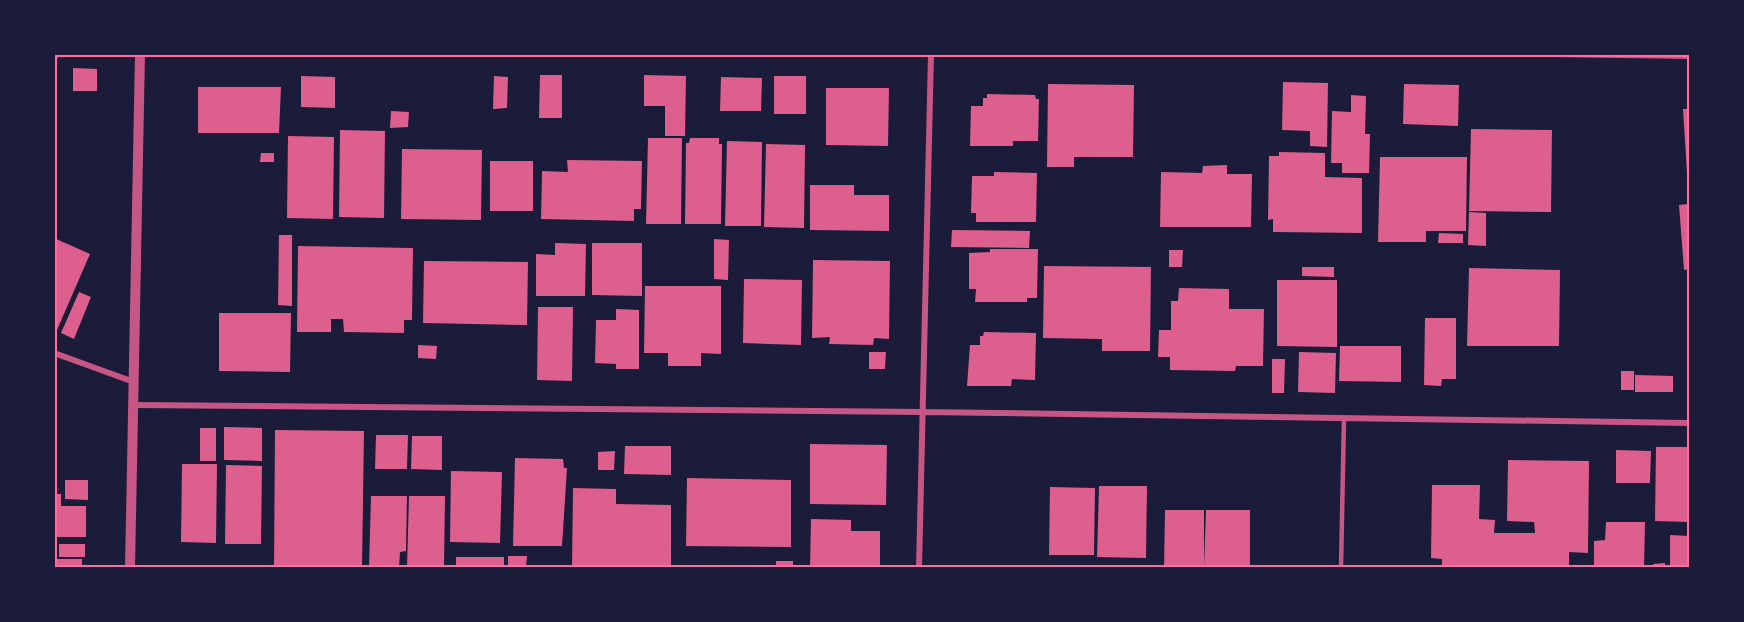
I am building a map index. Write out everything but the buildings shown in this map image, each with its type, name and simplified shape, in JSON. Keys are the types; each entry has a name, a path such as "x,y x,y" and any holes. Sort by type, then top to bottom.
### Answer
{"street":[{"path":"54,59 56,54"},
{"path":"130,568 140,54"},
{"path":"919,568 931,54"},
{"path":"1551,54 1690,56"},
{"path":"54,353 134,382"},
{"path":"133,405 923,412 1690,423"}],"lane":[{"path":"1341,568 1344,418"}]}
